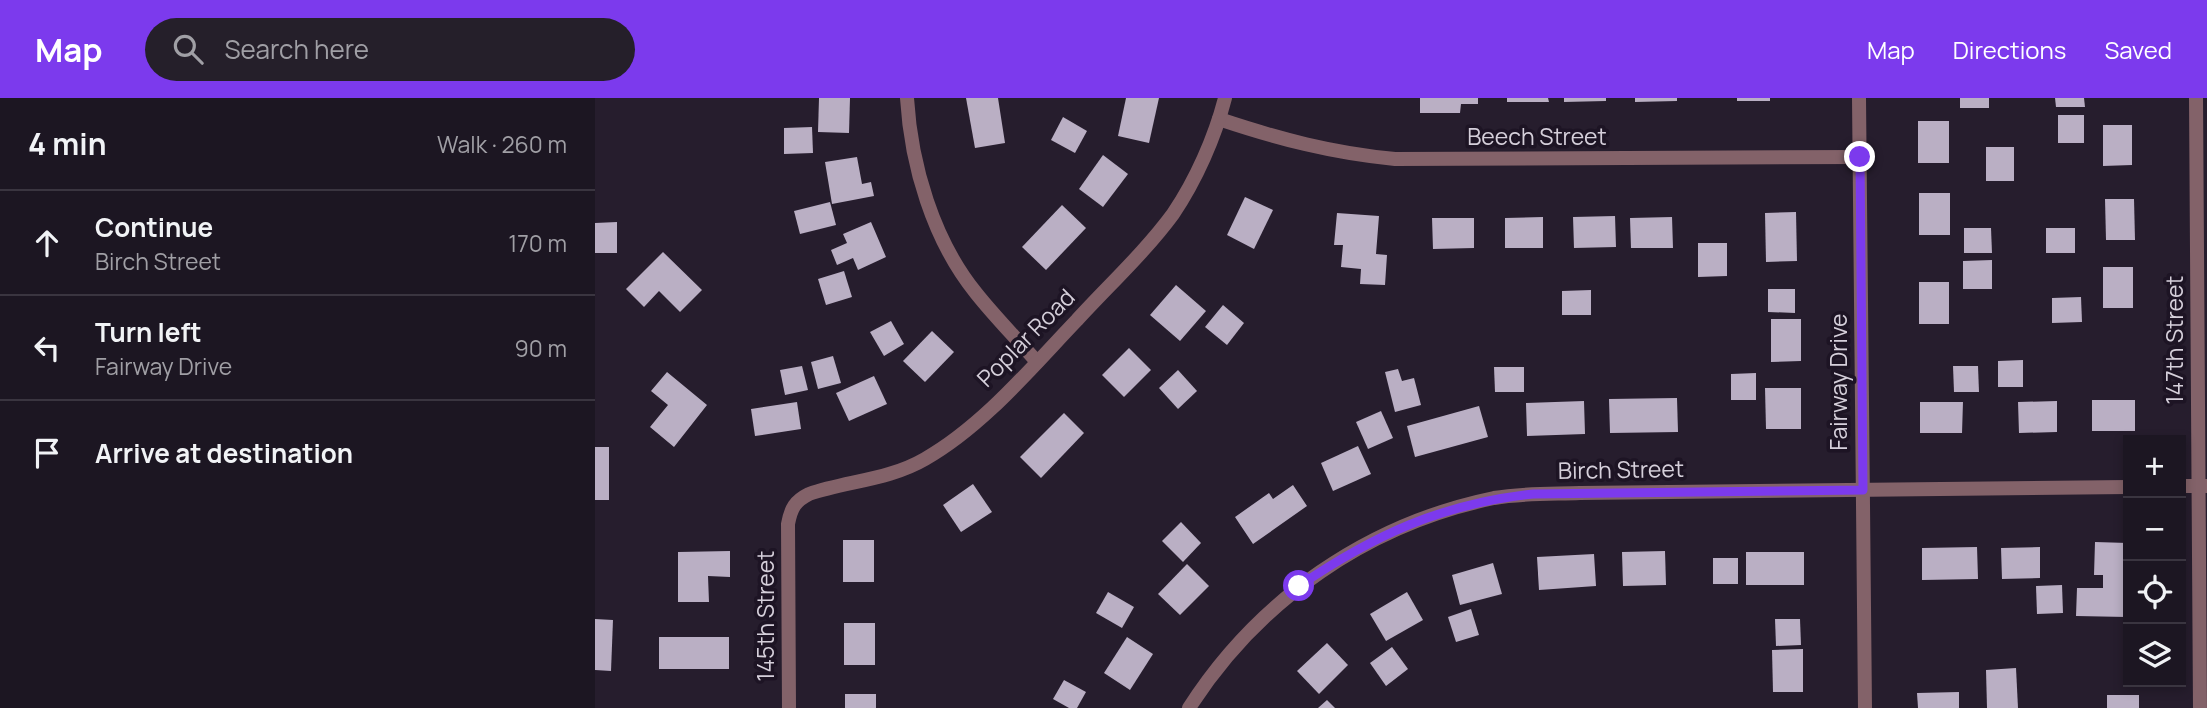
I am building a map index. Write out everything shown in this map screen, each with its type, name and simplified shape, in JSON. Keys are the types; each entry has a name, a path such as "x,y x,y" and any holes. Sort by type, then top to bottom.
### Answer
{"street":[{"path":"907,98 916,164 950,252 975,292 1037,362"},
{"name":"Poplar Road","path":"788,524 790,510 798,500 809,494 884,476 923,461 957,439 1037,362 1144,249 1174,212 1198,169 1225,98"},
{"name":"Fairway Drive","path":"1859,98 1865,708"},
{"name":"147th Street","path":"2196,98 2203,486 2200,708"},
{"name":"Beech Street","path":"1219,119 1285,141 1341,154 1395,159 1860,157"},
{"name":"Birch Street","path":"1189,708 1222,662 1257,623 1299,586 1370,540 1450,510 1496,498 1533,494 2123,487"},
{"name":"145th Street","path":"788,524 789,708"}],"building":[{"path":"819,98 850,98 849,133 818,132"},
{"path":"966,98 998,98 1005,143 975,148"},
{"path":"1126,98 1159,98 1149,143 1118,136"},
{"path":"1420,98 1478,98 1478,104 1461,104 1460,113 1420,113"},
{"path":"1507,98 1548,98 1549,102 1507,102"},
{"path":"1564,98 1606,98 1606,101 1564,102"},
{"path":"1635,98 1677,98 1677,101 1635,102"},
{"path":"1737,98 1770,98 1770,101 1737,101"},
{"path":"1960,98 1989,98 1989,108 1960,108"},
{"path":"2055,98 2084,98 2085,107 2056,107"},
{"path":"2058,115 2084,115 2084,143 2058,143"},
{"path":"1063,117 1087,131 1075,153 1051,140"},
{"path":"1918,121 1949,121 1949,163 1918,163"},
{"path":"2103,125 2132,125 2132,165 2103,166"},
{"path":"812,127 813,153 784,154 784,128"},
{"path":"1986,147 2014,147 2014,181 1986,181"},
{"path":"1103,155 1128,174 1103,207 1079,189"},
{"path":"857,157 862,184 871,182 874,196 832,204 825,162"},
{"path":"1919,193 1950,193 1950,235 1919,235"},
{"path":"1245,197 1273,210 1254,249 1227,235"},
{"path":"2105,199 2134,199 2135,240 2106,240"},
{"path":"830,202 836,225 800,234 794,211"},
{"path":"1062,205 1086,228 1046,270 1022,247"},
{"path":"1796,212 1797,261 1766,262 1765,213"},
{"path":"1337,213 1379,216 1376,254 1387,255 1385,285 1360,284 1361,269 1341,267 1343,245 1334,245"},
{"path":"1615,216 1616,247 1574,248 1573,217"},
{"path":"1543,217 1543,248 1505,248 1505,218"},
{"path":"1672,217 1673,248 1631,248 1630,218"},
{"path":"1432,218 1474,218 1474,248 1433,249"},
{"path":"617,222 617,253 595,253 595,223"},
{"path":"871,222 886,257 858,270 853,258 837,265 831,250 847,243 843,234"},
{"path":"1964,228 1991,228 1992,253 1964,253"},
{"path":"2046,228 2075,228 2075,253 2046,253"},
{"path":"1698,243 1727,243 1727,276 1698,277"},
{"path":"663,252 702,290 680,312 659,291 644,307 626,289"},
{"path":"1992,260 1992,289 1963,289 1963,261"},
{"path":"2103,267 2133,267 2133,308 2103,308"},
{"path":"844,271 852,297 826,305 818,279"},
{"path":"1919,282 1949,282 1949,324 1919,324"},
{"path":"1176,285 1206,311 1180,341 1150,315"},
{"path":"1768,289 1795,289 1795,313 1768,312"},
{"path":"1591,290 1591,315 1562,315 1562,291"},
{"path":"2081,297 2082,322 2052,323 2052,298"},
{"path":"1223,305 1244,323 1227,345 1205,327"},
{"path":"1771,319 1801,319 1801,361 1771,362"},
{"path":"891,321 904,344 884,356 870,332"},
{"path":"932,331 954,352 925,382 903,361"},
{"path":"1129,348 1151,370 1124,397 1102,375"},
{"path":"833,356 841,383 818,389 811,362"},
{"path":"2023,360 2023,387 1998,387 1998,361"},
{"path":"802,366 808,390 785,395 780,370"},
{"path":"1953,366 1978,366 1979,392 1954,392"},
{"path":"1494,367 1524,367 1524,392 1495,392"},
{"path":"1398,369 1402,381 1414,378 1421,405 1395,412 1385,372"},
{"path":"1178,370 1197,391 1178,409 1159,388"},
{"path":"667,372 707,405 674,447 650,427 668,405 651,391"},
{"path":"1756,373 1756,400 1731,400 1731,374"},
{"path":"874,376 887,404 849,421 836,393"},
{"path":"1765,388 1801,388 1801,429 1766,429"},
{"path":"1677,398 1678,432 1610,433 1609,399"},
{"path":"2092,400 2135,400 2135,431 2092,431"},
{"path":"1584,401 1585,434 1527,436 1526,403"},
{"path":"2057,401 2057,432 2019,433 2018,402"},
{"path":"797,402 801,429 755,436 751,409"},
{"path":"1920,402 1963,402 1962,433 1920,433"},
{"path":"1479,406 1488,437 1415,457 1407,426"},
{"path":"1381,411 1393,438 1368,449 1356,422"},
{"path":"1064,413 1084,433 1041,478 1020,457"},
{"path":"1358,446 1371,474 1333,491 1321,463"},
{"path":"595,447 609,447 609,500 595,500"},
{"path":"973,484 992,512 961,532 943,505"},
{"path":"1293,485 1307,506 1253,544 1235,517 1269,493 1273,499"},
{"path":"1181,522 1201,543 1183,562 1162,541"},
{"path":"843,540 874,540 874,582 843,582"},
{"path":"2095,542 2123,543 2123,617 2076,616 2077,588 2103,588 2103,575 2094,575"},
{"path":"1977,547 1978,579 1922,580 1922,548"},
{"path":"2040,547 2040,578 2002,579 2001,548"},
{"path":"730,551 730,577 708,576 709,602 678,602 678,552"},
{"path":"1665,551 1666,585 1623,586 1622,552"},
{"path":"1746,552 1804,552 1804,585 1746,585"},
{"path":"1594,554 1596,586 1539,590 1537,557"},
{"path":"1713,558 1738,558 1738,584 1713,584"},
{"path":"1493,563 1502,594 1460,605 1452,575"},
{"path":"1187,564 1209,586 1180,615 1158,594"},
{"path":"2062,585 2063,613 2037,614 2036,586"},
{"path":"1108,592 1134,607 1122,628 1096,613"},
{"path":"1407,592 1423,620 1386,641 1370,614"},
{"path":"1471,609 1479,635 1456,642 1448,617"},
{"path":"595,619 613,620 611,671 595,670"},
{"path":"1775,619 1800,619 1801,645 1776,646"},
{"path":"844,623 875,623 875,665 844,665"},
{"path":"659,637 729,637 729,669 659,669"},
{"path":"1127,637 1153,654 1130,690 1104,673"},
{"path":"1327,643 1348,665 1319,694 1297,671"},
{"path":"1392,647 1408,669 1386,686 1370,663"},
{"path":"1803,649 1803,692 1773,692 1772,650"},
{"path":"2016,668 2018,708 1987,708 1986,670"},
{"path":"1064,680 1086,692 1077,708 1069,708 1053,699"},
{"path":"1959,692 1959,708 1918,708 1917,693"},
{"path":"845,694 876,694 876,708 845,708"},
{"path":"2107,695 2139,695 2139,708 2107,708"},
{"path":"1327,700 1335,708 1318,708"}],"route":[{"path":"1299,586 1370,540 1450,510 1496,498 1533,494 1863,490 1860,157"}]}
